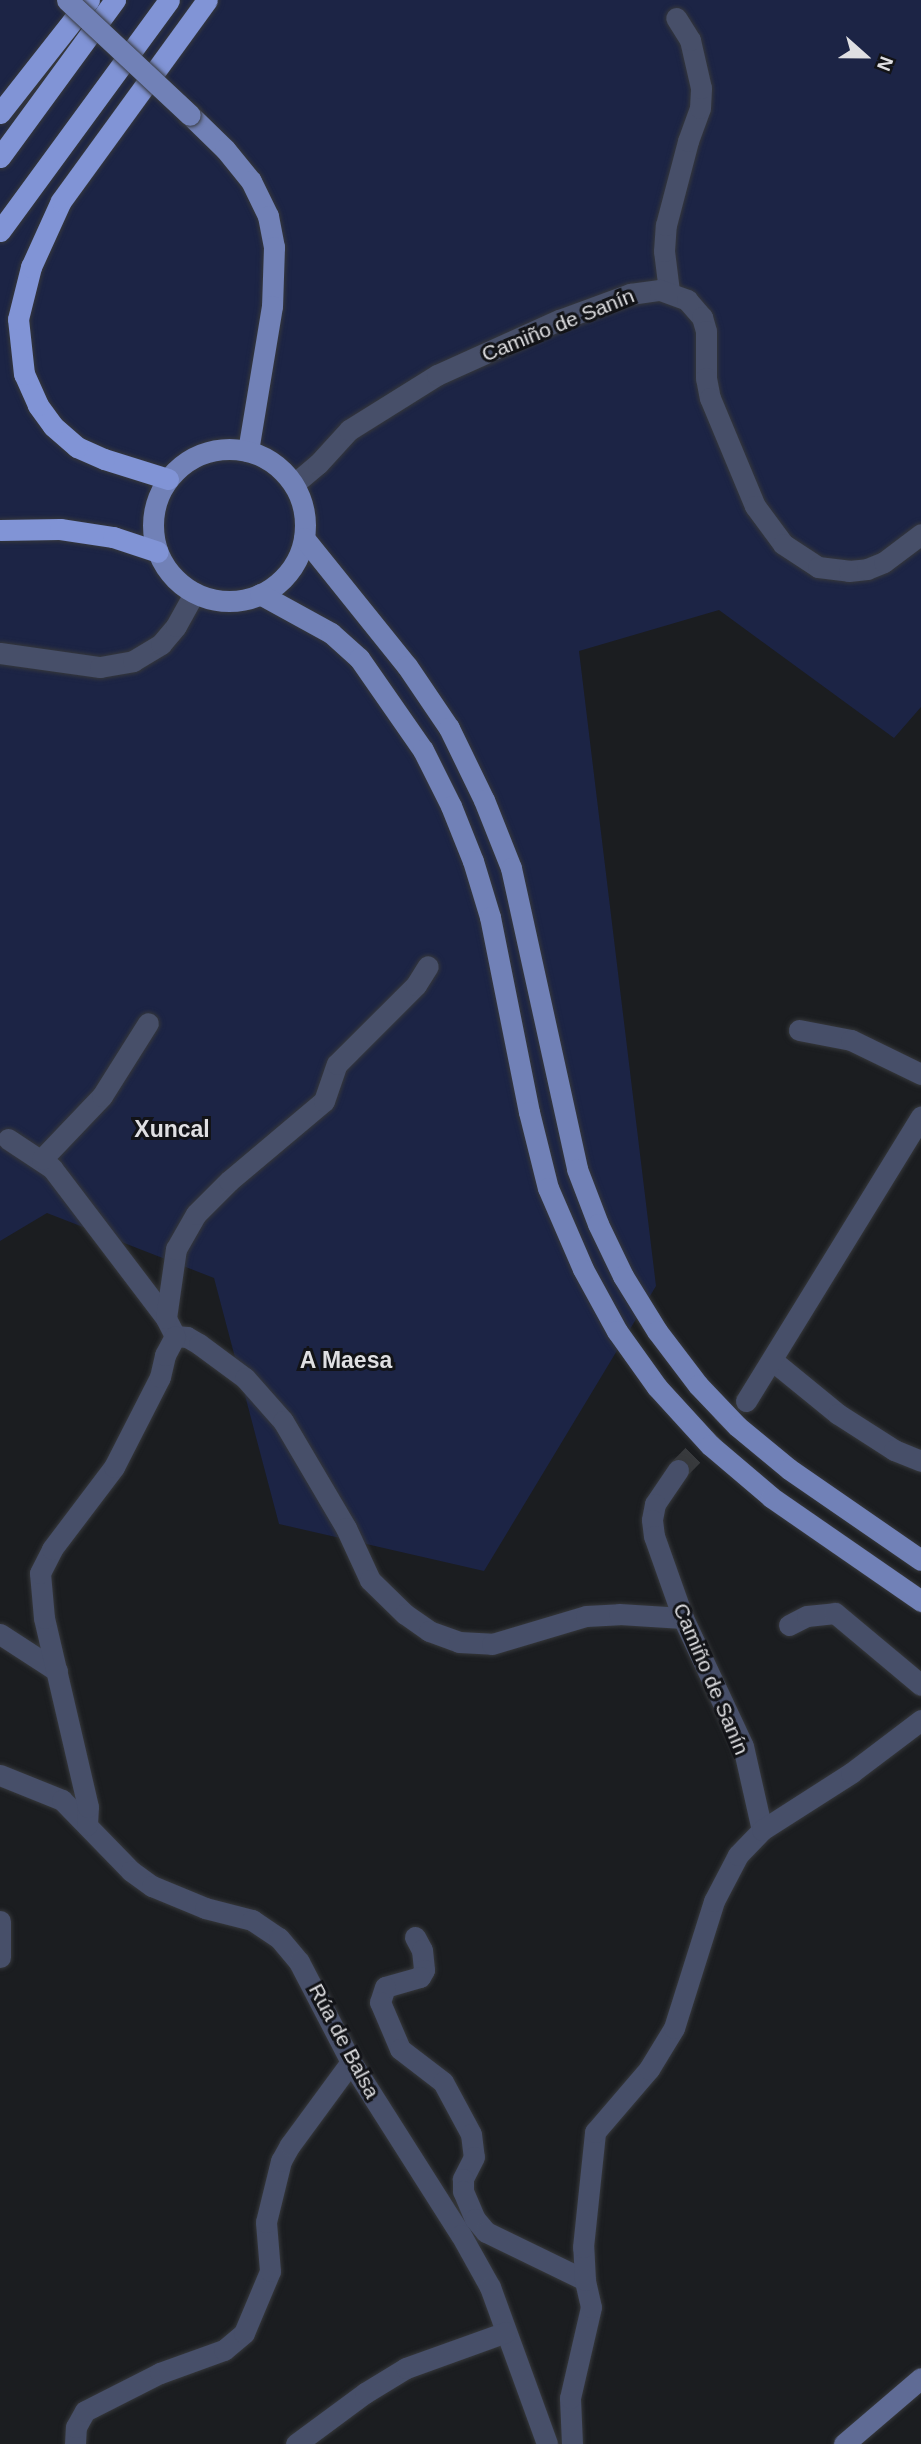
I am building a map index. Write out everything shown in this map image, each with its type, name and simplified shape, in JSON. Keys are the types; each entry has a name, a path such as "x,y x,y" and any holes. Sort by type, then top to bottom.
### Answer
{"highway":[{"path":"0,113 89,0"},
{"path":"0,157 115,0"},
{"path":"0,231 169,0"},
{"path":"167,479 95,455 67,440 52,426 38,405 24,374 18,319 30,267 61,201 207,0"},
{"path":"0,530 60,529 113,537 158,552"}],"main road":[{"path":"67,0 225,149 251,181 268,216 274,247 272,306 248,451"},
{"path":"226,448 248,451 274,463 294,484 305,520 304,538 289,572 260,594 221,601 194,593 179,582 158,552 153,527 156,502 167,479 184,463 204,452 226,448"},
{"path":"304,538 407,666 449,728 484,800 511,868 578,1168 598,1224 623,1276 657,1331 698,1385 737,1426 789,1469 921,1560"},
{"path":"260,594 331,633 359,659 395,706 423,750 452,806 490,917 529,1112 548,1188 583,1269 617,1331 657,1387 710,1445 771,1497 921,1601"}],"street":[{"path":"676,18 690,40 701,88 700,108 688,141 666,225 664,251 668,291 687,300 702,317 706,331 706,378 710,398 755,506 783,544 818,567 849,571 867,569 884,562 921,534"},
{"name":"Camiño de Sanín","path":"294,484 318,464 349,430 437,375 559,320 643,291 668,291"},
{"path":"0,653 91,666 133,661 161,645 176,626 194,593"},
{"path":"87,1825 88,1807 40,1593 40,1573 52,1549 114,1467 160,1377 170,1327 176,1249 196,1214 237,1173 324,1101 337,1064 416,985 428,966"},
{"path":"42,1159 102,1096 148,1023"},
{"path":"799,1030 851,1040 921,1074"},
{"path":"746,1401 921,1116"},
{"path":"8,1139 52,1168 170,1327 199,1344 245,1378 284,1421 346,1528 370,1580 405,1614 429,1631 459,1642 492,1644 586,1616 619,1614 683,1618"},
{"path":"773,1361 838,1414 894,1450 921,1461"},
{"name":"Camiño de Sanín","path":"678,1470 662,1490 652,1520 654,1536 683,1618 743,1746 762,1830"},
{"path":"789,1625 807,1616 835,1613 921,1685"},
{"path":"0,1634 57,1671"},
{"path":"572,2444 570,2398 591,2307 585,2280 583,2246 595,2132 649,2069 674,2028 714,1900 738,1855 762,1830 851,1773 921,1720"},
{"name":"Rúa de Balsa","path":"0,1775 50,1793 73,1809 131,1871 152,1886 205,1908 252,1920 279,1938 311,1979 351,2062 450,2219 489,2287 547,2444"},
{"path":"0,1921 0,1957"},
{"path":"415,1937 424,1962 420,1976 385,1987 380,2002 400,2049 443,2082 471,2134 474,2157 455,2190 455,2214 450,2219"},
{"path":"75,2444 76,2427 85,2411 160,2373 224,2350 244,2333 270,2271 266,2222 281,2161 297,2134 351,2062"},
{"path":"463,2179 463,2190 480,2226 585,2280"},
{"path":"296,2444 365,2393 405,2368 506,2332"},
{"path":"844,2444 921,2378"}],"shaded area":[{"path":"0,0 921,0 921,707 894,738 719,610 579,651 656,1286 484,1571 279,1524 214,1278 47,1213 0,1241"}],"tunnel":[{"path":"678,1470 746,1401"}],"district":[{"name":"Xuncal","path":"172,1129"},
{"name":"A Maesa","path":"346,1360"}]}
